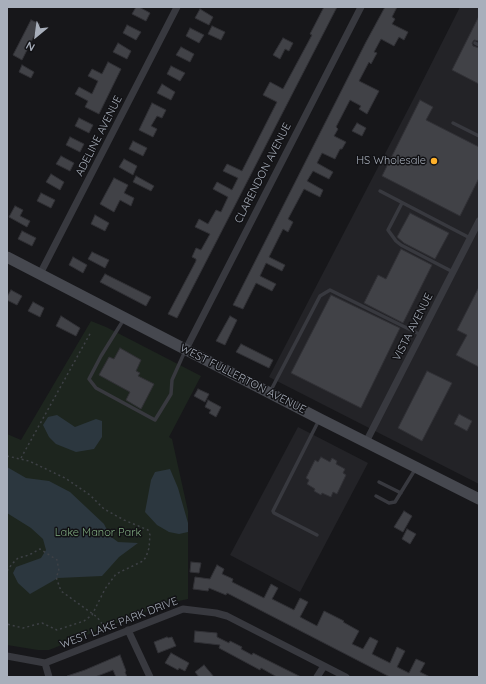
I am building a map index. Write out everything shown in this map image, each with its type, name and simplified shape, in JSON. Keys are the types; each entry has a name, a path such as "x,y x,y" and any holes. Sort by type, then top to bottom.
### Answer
{"street":[{"name":"ADELINE AVENUE","path":"40,274 177,7"},
{"name":"CLARENDON AVENUE","path":"186,349 361,7"},
{"name":"VISTA AVENUE","path":"366,442 479,221"},
{"name":"WEST FULLERTON AVENUE","path":"8,260 40,274 320,419 479,499"},
{"name":"WEST LAKE PARK DRIVE","path":"45,663 183,609 216,613 227,616 346,677"},
{"path":"128,630 150,677"},
{"path":"7,656 45,663 48,677"},
{"path":"317,677 324,666"}],"lane":[{"path":"475,43 479,46"},
{"path":"453,123 479,136"},
{"path":"380,191 470,238"},
{"path":"402,203 388,230 396,241 453,272"},
{"path":"269,392 320,296 330,290 421,335"},
{"path":"124,318 101,356 90,379 96,388 155,420 171,394 172,380 186,349"},
{"path":"317,535 274,513 273,510 320,419"},
{"path":"376,496 385,502 395,502 416,467"},
{"path":"379,482 401,493"}],"path":[{"path":"21,458 91,332"},
{"path":"7,456 21,458 65,478 90,494 104,509 124,520 148,530 150,535 146,557 143,561 116,574 105,589 92,615 84,621 57,630 42,623 23,628 7,624"},
{"path":"7,571 18,558 29,555 40,549 57,560 59,571 56,577 61,591 92,615 97,617 106,628"}],"shaded area":[{"path":"460,7 479,7 479,484 269,377"},
{"path":"57,415 75,427 96,419 102,421 102,437 94,449 76,452 56,444 49,437 43,425 48,417"},
{"path":"298,427 368,463 300,592 230,555"},
{"path":"7,467 26,478 49,481 70,492 104,524 110,536 118,542 138,543 119,557 102,576 58,578 30,594 18,583 13,573 16,567 41,558 46,550 43,539 31,528 7,513"},
{"path":"170,469 178,488 188,523 188,532 179,534 169,532 157,525 145,512 151,480 155,472"}],"green space":[{"name":"Lake Manor Park","path":"91,321 106,327 201,376 169,437 172,439 188,511 188,599 165,604 49,650 38,650 7,645 7,434 21,440"}],"building":[{"path":"136,7 150,13 146,21 132,14"},
{"path":"324,7 337,7 177,318 168,314 196,261 196,259 192,257 196,248 201,250 210,234 195,227 199,219 208,224 216,210 221,212 228,197 213,189 217,182 232,190 238,178 223,171 227,164 242,171 277,102 263,95 270,82 283,89 312,35 310,34"},
{"path":"385,7 397,7 392,17 395,19 392,24 408,32 404,40 399,37 394,46 381,39 374,52 377,53 371,64 369,62 359,81 379,91 367,114 359,109 361,106 350,100 336,127 338,129 334,136 346,142 342,149 340,149 335,159 322,153 317,163 333,172 329,179 313,171 307,181 323,190 320,197 304,189 288,219 293,222 288,232 283,229 269,257 285,265 282,271 266,263 260,276 276,284 272,291 256,283 243,309 233,305 366,42"},
{"path":"200,9 213,17 209,25 195,18"},
{"path":"479,16 479,41 474,40 472,43 473,46 479,48 479,84 452,70"},
{"path":"31,20 40,24 22,60 13,55"},
{"path":"127,25 141,32 136,40 123,33"},
{"path":"212,26 225,32 221,40 208,34"},
{"path":"190,28 204,35 199,43 186,36"},
{"path":"283,38 293,43 289,51 285,49 280,59 273,55"},
{"path":"118,43 131,51 127,59 113,52"},
{"path":"181,47 194,54 190,62 176,55"},
{"path":"108,62 121,69 99,114 85,107 88,101 75,94 79,87 92,94 98,81 88,76 92,69 102,74"},
{"path":"22,65 34,72 31,78 19,72"},
{"path":"171,66 185,73 180,81 167,74"},
{"path":"162,84 175,92 171,100 157,93"},
{"name":"HS Wholesale","path":"420,100 433,107 426,120 479,147 479,178 460,216 382,176"},
{"path":"152,103 166,110 162,118 157,116 151,126 157,129 153,137 139,130"},
{"path":"79,118 93,125 89,133 75,126"},
{"path":"357,123 366,128 362,136 352,131"},
{"path":"70,137 84,144 80,152 66,145"},
{"path":"133,141 147,148 143,156 129,149"},
{"path":"61,156 74,163 70,171 56,164"},
{"path":"124,159 137,166 133,175 119,167"},
{"path":"51,174 64,182 60,190 46,182"},
{"path":"136,176 154,186 151,191 133,182"},
{"path":"114,178 128,185 124,193 134,198 131,206 120,200 114,212 100,204"},
{"path":"41,193 55,200 51,208 37,201"},
{"path":"15,206 23,210 20,216 30,221 27,227 9,217"},
{"path":"410,213 449,233 435,259 404,243 397,237"},
{"path":"95,215 109,223 105,231 91,224"},
{"path":"22,231 36,238 32,246 18,239"},
{"path":"401,249 432,265 403,323 364,303 378,275 386,279"},
{"path":"92,252 109,260 105,268 88,259"},
{"path":"73,257 87,265 83,273 69,265"},
{"path":"105,274 151,297 146,306 100,282"},
{"path":"479,287 479,367 456,355 467,335 457,330"},
{"path":"11,290 22,296 17,305 7,300"},
{"path":"331,295 400,328 361,408 291,373"},
{"path":"33,302 44,308 40,317 28,311"},
{"path":"61,316 80,328 76,336 56,326"},
{"path":"230,316 237,320 225,345 216,341"},
{"path":"241,344 273,360 269,368 236,352"},
{"path":"120,348 141,360 136,371 140,373 138,376 154,384 141,409 126,400 130,392 99,375 109,357 114,359"},
{"path":"427,371 452,383 422,441 398,428"},
{"path":"198,389 209,394 205,402 194,396"},
{"path":"208,400 221,407 216,417 209,413 211,410 205,407"},
{"path":"459,414 472,421 467,431 454,424"},
{"path":"321,457 330,462 332,458 337,461 336,464 345,469 343,473 346,475 337,494 333,492 331,497 322,493 321,495 307,484 309,480 306,478 315,460 318,462"},
{"path":"404,511 412,516 403,532 394,527"},
{"path":"407,529 416,534 410,544 402,539"},
{"path":"191,562 201,563 199,573 190,572"},
{"path":"217,565 224,569 222,574 233,579 232,582 264,598 271,584 278,588 272,599 294,610 300,598 308,602 300,617 317,626 324,611 344,621 343,622 359,631 352,644 363,649 370,637 378,641 372,654 390,663 397,647 405,651 397,667 409,673 416,659 425,663 420,672 430,677 390,677 227,593 226,595 209,588 208,591 193,589 195,577 210,579"},
{"path":"195,631 217,633 217,637 229,643 230,641 242,647 241,649 252,655 253,653 301,677 277,677 261,668 260,670 219,648 220,645 194,642"},
{"path":"167,637 172,637 176,646 158,653 154,642"},
{"path":"171,653 189,663 185,671 179,668 178,670 165,663"},
{"path":"120,655 127,677 116,677 113,670 95,677 67,677 67,676"},
{"path":"204,665 214,677 199,677 195,672"}],"place":[{"name":"HS Wholesale","path":"434,161"}]}
